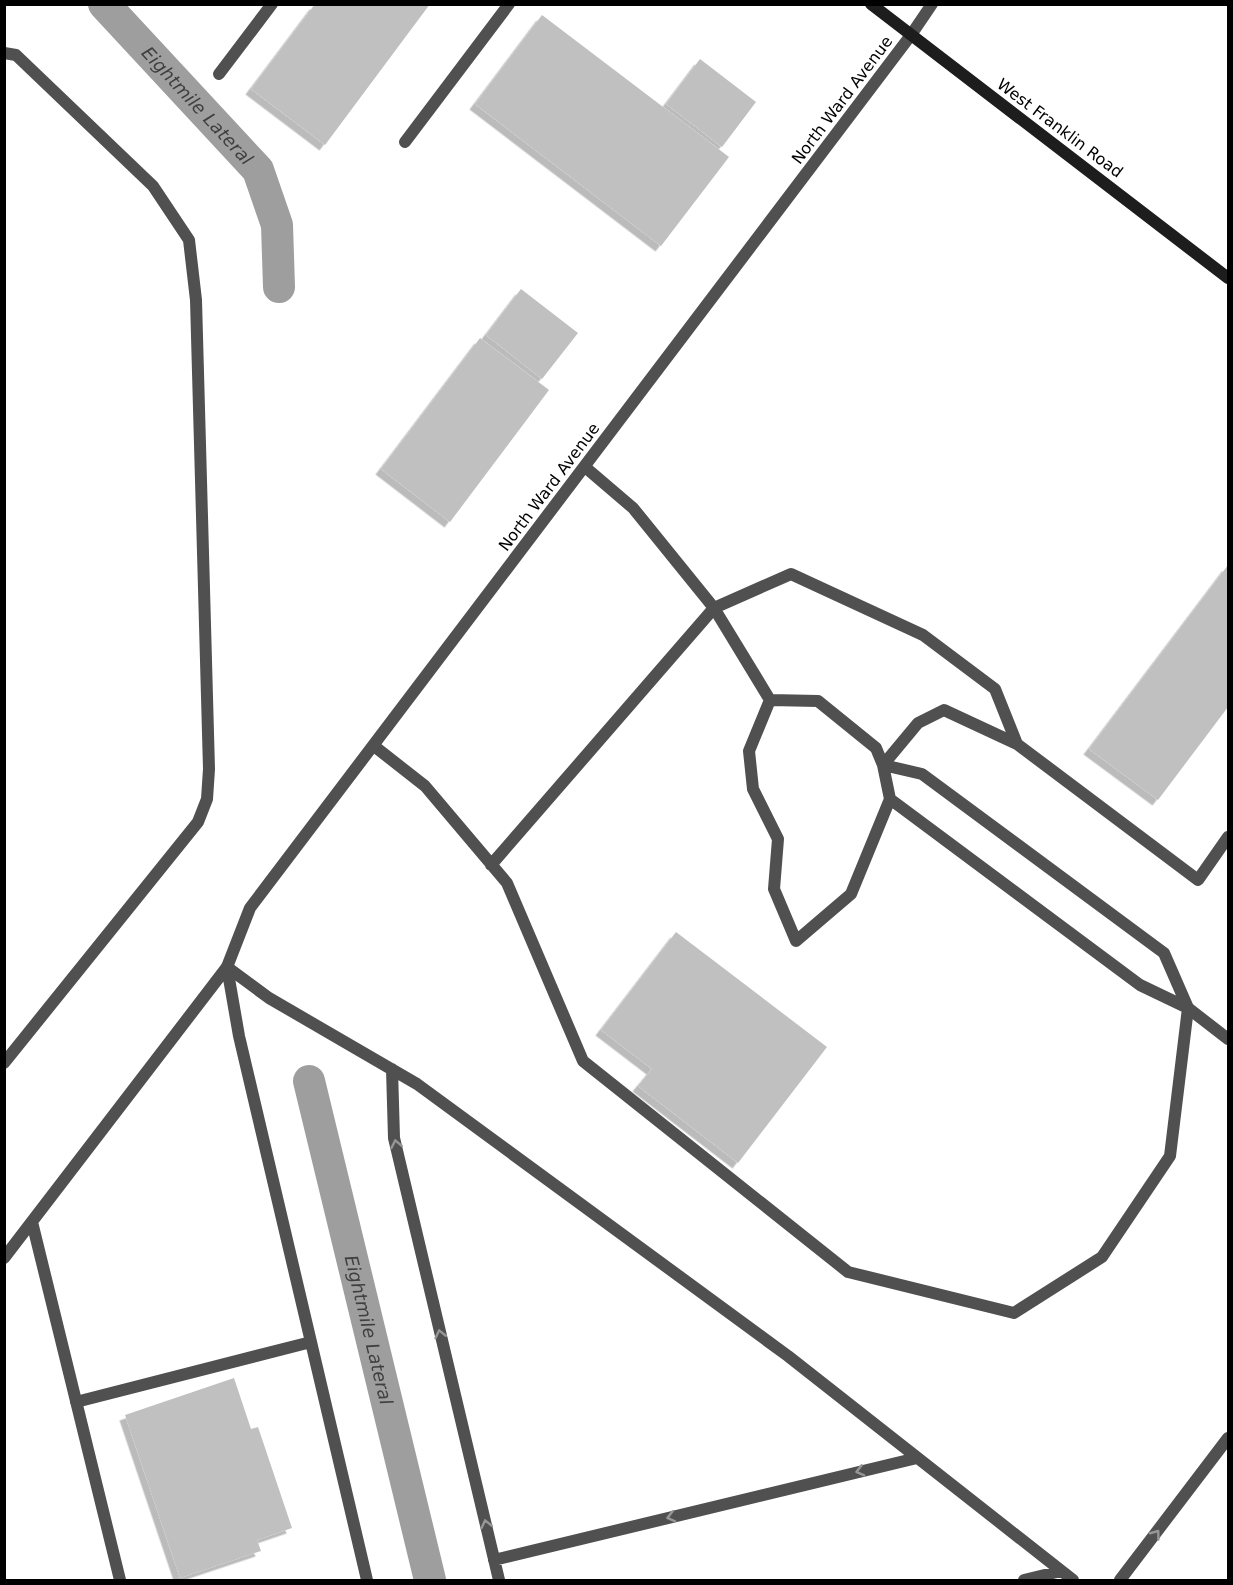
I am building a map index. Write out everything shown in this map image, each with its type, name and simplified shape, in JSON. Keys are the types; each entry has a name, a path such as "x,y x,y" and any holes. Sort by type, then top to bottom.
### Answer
{"main road":[{"name":"West Franklin Road","path":"871,4 1228,278"}],"street":[{"path":"219,74 272,4"},
{"path":"405,142 509,4"},
{"name":"North Ward Avenue","path":"4,1258 227,967 250,908 911,35 932,4"},
{"path":"4,53 16,56 153,186 189,240 196,300 209,769 207,799 198,822 4,1063"},
{"path":"585,467 633,508 714,608 770,700"},
{"path":"491,865 714,608 791,574 923,635 995,688 1017,744"},
{"path":"770,700 818,701 876,747 883,765 890,799 851,894 796,941 774,889 778,839 753,789 749,751 770,700"},
{"path":"883,765 918,723 944,710 1017,744 1198,880 1228,837"},
{"path":"374,746 425,786 507,883 582,1061 848,1272 1014,1313 1102,1257 1170,1156 1188,1008 1164,953 922,774 883,765"},
{"path":"890,799 1140,986 1188,1008 1228,1039"},
{"path":"227,967 269,998 427,1091 778,1349 1073,1581"},
{"path":"227,967 239,1036 367,1581"},
{"path":"392,1069 394,1138 499,1581"},
{"path":"32,1222 120,1581"},
{"path":"76,1402 311,1342"},
{"path":"1120,1581 1228,1438"},
{"path":"494,1560 917,1458"},
{"path":"1024,1581 1061,1571"}],"building":[{"path":"315,4 430,4 325,145 251,89"},
{"path":"542,15 729,157 661,246 475,104"},
{"path":"700,59 756,102 722,147 666,104"},
{"path":"521,289 578,333 542,379 486,335"},
{"path":"480,338 549,390 450,522 381,469"},
{"path":"1228,565 1228,707 1158,800 1089,749"},
{"path":"676,932 827,1047 738,1163 638,1086 652,1069 601,1030"},
{"path":"234,1378 251,1429 258,1427 292,1528 257,1540 261,1551 180,1578 125,1415"}],"waterway":[{"name":"Eightmile Lateral","path":"104,4 258,170 277,225 279,287"},
{"name":"Eightmile Lateral","path":"309,1081 430,1580"}]}
